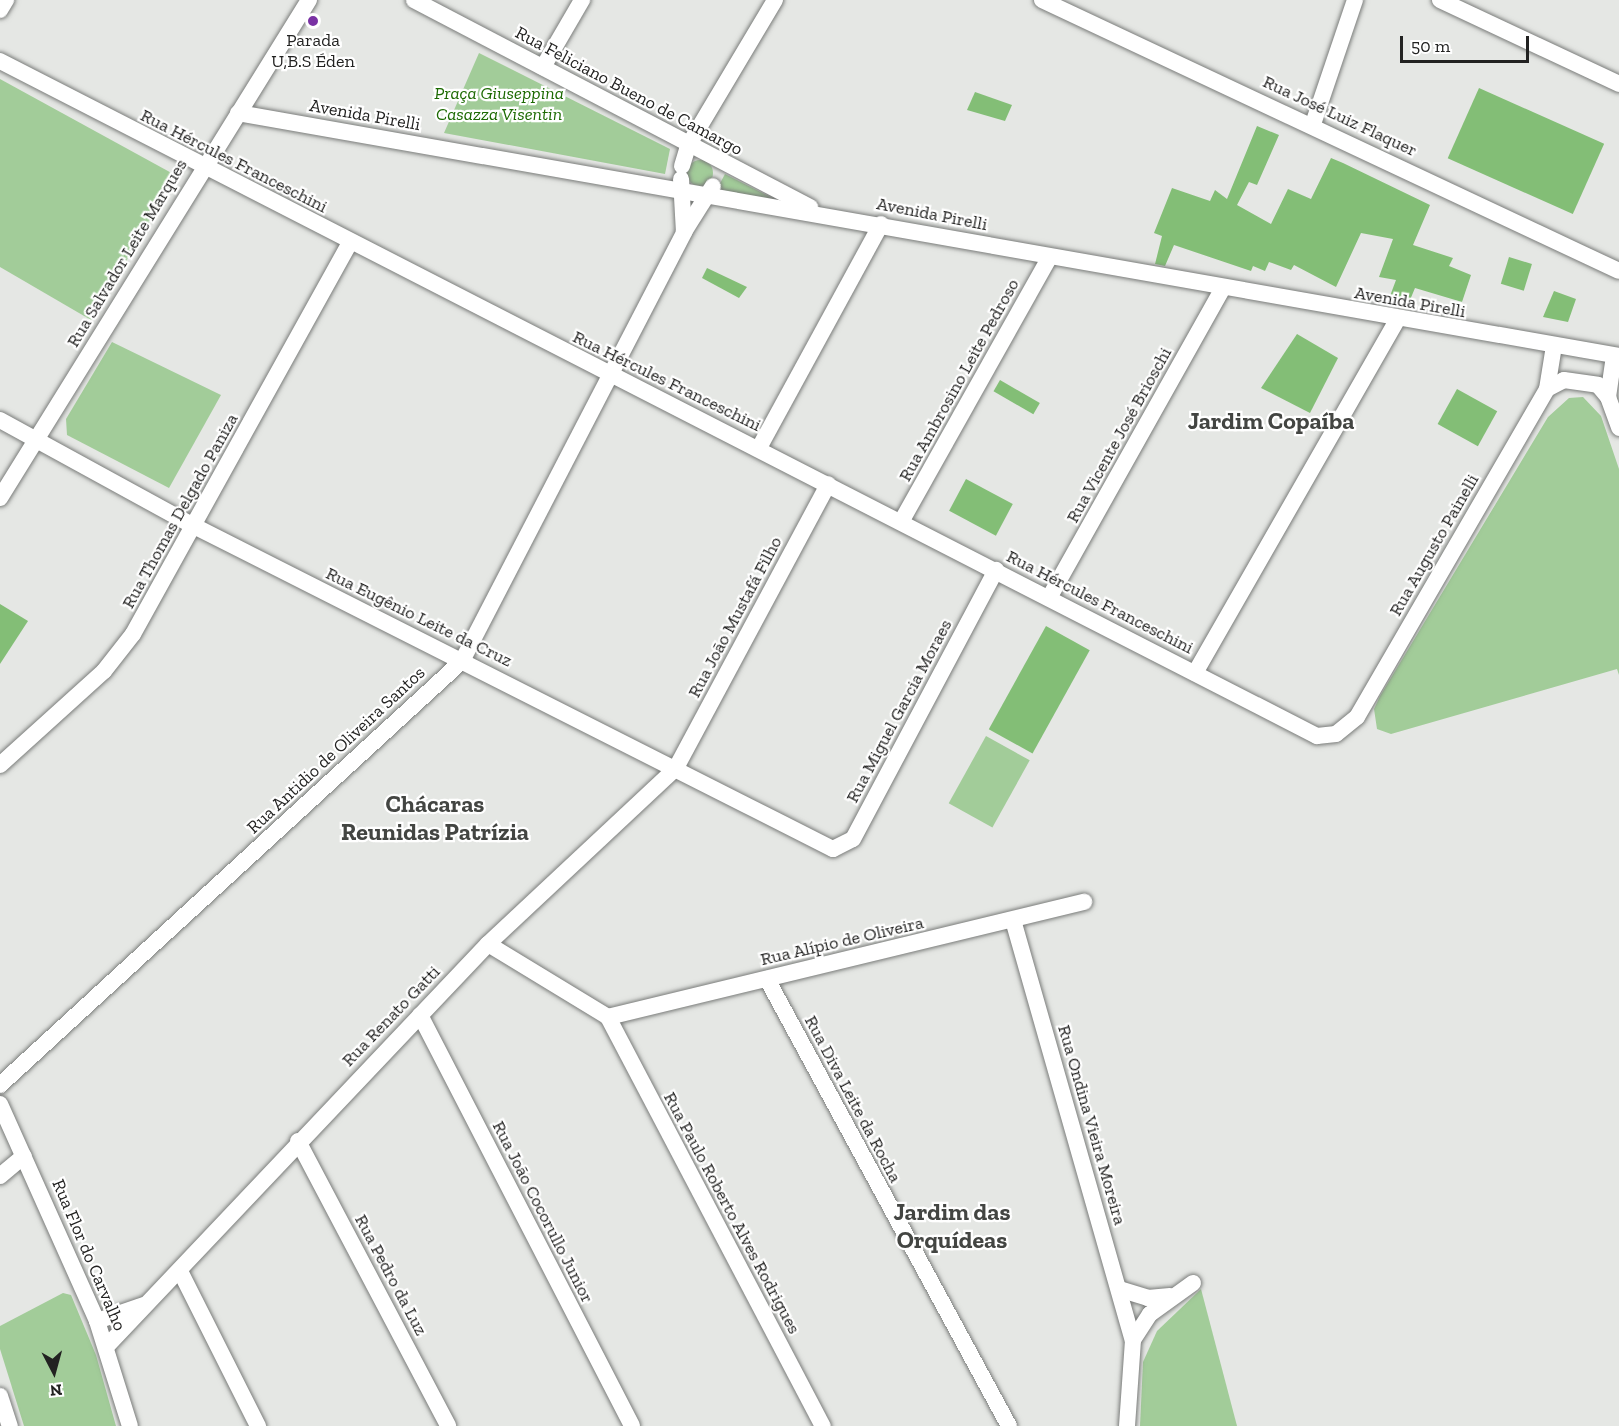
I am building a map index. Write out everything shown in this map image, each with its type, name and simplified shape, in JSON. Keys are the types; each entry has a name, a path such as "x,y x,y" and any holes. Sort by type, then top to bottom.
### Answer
{"street":[{"path":"0,10 6,0"},
{"name":"Rua Salvador Leite Marques","path":"0,498 202,167 309,0"},
{"name":"Rua Feliciano Bueno de Camargo","path":"414,0 688,146 827,215"},
{"path":"543,67 582,0"},
{"path":"684,232 694,184 688,146 775,0"},
{"name":"Rua José Luiz Flaquer","path":"1042,0 1065,5 1619,271"},
{"path":"1314,124 1355,0"},
{"path":"1440,0 1619,84"},
{"name":"Rua Hércules Franceschini","path":"0,61 610,377 759,448 1317,736"},
{"name":"Avenida Pirelli","path":"238,113 694,184 827,215 1222,290 1616,356"},
{"path":"708,156 718,172 694,184 688,158 708,156"},
{"name":"Rua Antidio de Oliveira Santos","path":"0,1085 462,661 684,232 694,184"},
{"path":"759,448 881,224"},
{"name":"Rua Thomas Delgado Paniza","path":"0,765 104,671 134,634 350,242"},
{"name":"Rua Ambrosino Leite Pedroso","path":"901,522 1050,257"},
{"name":"Rua Vicente José Brioschi","path":"1049,598 1222,290"},
{"path":"1194,673 1397,320"},
{"name":"Rua Augusto Painelli","path":"1317,736 1336,734 1357,717 1547,389 1554,346"},
{"path":"1616,356 1608,397 1619,428"},
{"path":"1547,389 1564,380 1583,379 1608,397"},
{"name":"Rua Eugênio Leite da Cruz","path":"0,420 194,526 676,768 822,846"},
{"name":"Rua João Mustafá Filho","path":"676,768 828,484"},
{"name":"Rua Miguel Garcia Moraes","path":"822,846 844,847 853,839 996,570"},
{"name":"Rua Renato Gatti","path":"107,1346 180,1271 298,1141 488,944 676,768"},
{"name":"Rua Alípio de Oliveira","path":"608,1017 1084,902"},
{"name":"Rua Ondina Vieira Moreira","path":"1013,920 1133,1340"},
{"path":"488,944 608,1017"},
{"name":"Rua Diva Leite da Rocha","path":"767,979 1009,1426"},
{"name":"Rua João Cocorullo Junior","path":"420,1015 632,1426"},
{"name":"Rua Paulo Roberto Alves Rodrigues","path":"608,1017 823,1426"},
{"name":"Rua Flor do Carvalho","path":"0,1104 97,1321 107,1346 130,1426"},
{"name":"Rua Pedro da Luz","path":"298,1141 448,1426"},
{"path":"0,1176 24,1156"},
{"path":"180,1271 258,1426"},
{"path":"1126,1426 1133,1340 1170,1296 1193,1283"},
{"path":"1119,1289 1148,1298 1170,1296"},
{"name":"Rua Renato Gatti","path":"97,1321 147,1304"},
{"path":"0,1396 10,1426"}],"green space":[{"name":"Praça Giuseppina Casazza Visentin","path":"479,53 670,149 665,174 444,133"},
{"path":"0,79 177,176 91,320 0,267"},
{"path":"700,160 709,164 713,173 709,182 700,186 691,182 687,173 691,164"},
{"path":"725,174 788,206 717,189"},
{"path":"112,342 221,395 169,488 67,435 66,419"},
{"path":"1583,397 1601,416 1619,469 1619,675 1617,669 1391,734 1377,729 1374,709 1380,696 1548,417 1569,398"},
{"path":"986,736 1030,760 992,828 949,803"},
{"path":"1201,1289 1237,1426 1140,1426 1143,1362 1157,1331"},
{"path":"63,1293 71,1295 96,1355 116,1426 24,1426 0,1349 0,1326"}],"building":[{"path":"1479,88 1604,144 1573,214 1448,158"},
{"path":"975,92 1012,105 1005,121 967,110"},
{"path":"1257,126 1279,135 1257,185 1249,182 1237,205 1271,224 1288,189 1311,199 1331,158 1343,163 1430,205 1413,245 1453,258 1449,266 1471,275 1462,302 1415,288 1410,300 1390,296 1396,280 1379,277 1393,239 1361,233 1336,287 1294,265 1291,270 1269,262 1265,271 1253,266 1251,271 1174,245 1165,266 1155,264 1162,236 1154,233 1172,188 1210,201 1215,190 1227,199"},
{"path":"1509,257 1532,264 1524,291 1501,284"},
{"path":"707,268 747,287 739,298 702,278"},
{"path":"1554,291 1576,299 1568,322 1543,317"},
{"path":"1297,334 1338,358 1310,413 1261,388"},
{"path":"1000,380 1040,403 1033,414 994,391"},
{"path":"1457,389 1497,411 1478,446 1438,424"},
{"path":"966,479 1013,504 996,536 949,511"},
{"path":"0,604 28,621 0,664"},
{"path":"1046,626 1090,650 1033,753 989,729"}],"place":[{"name":"Parada U,B.S Éden","path":"313,21"}],"district":[{"name":"Jardim Copaíba","path":"1271,421"},
{"name":"Chácaras Reunidas Patrízia","path":"435,818"},
{"name":"Jardim das Orquídeas","path":"952,1226"}]}
